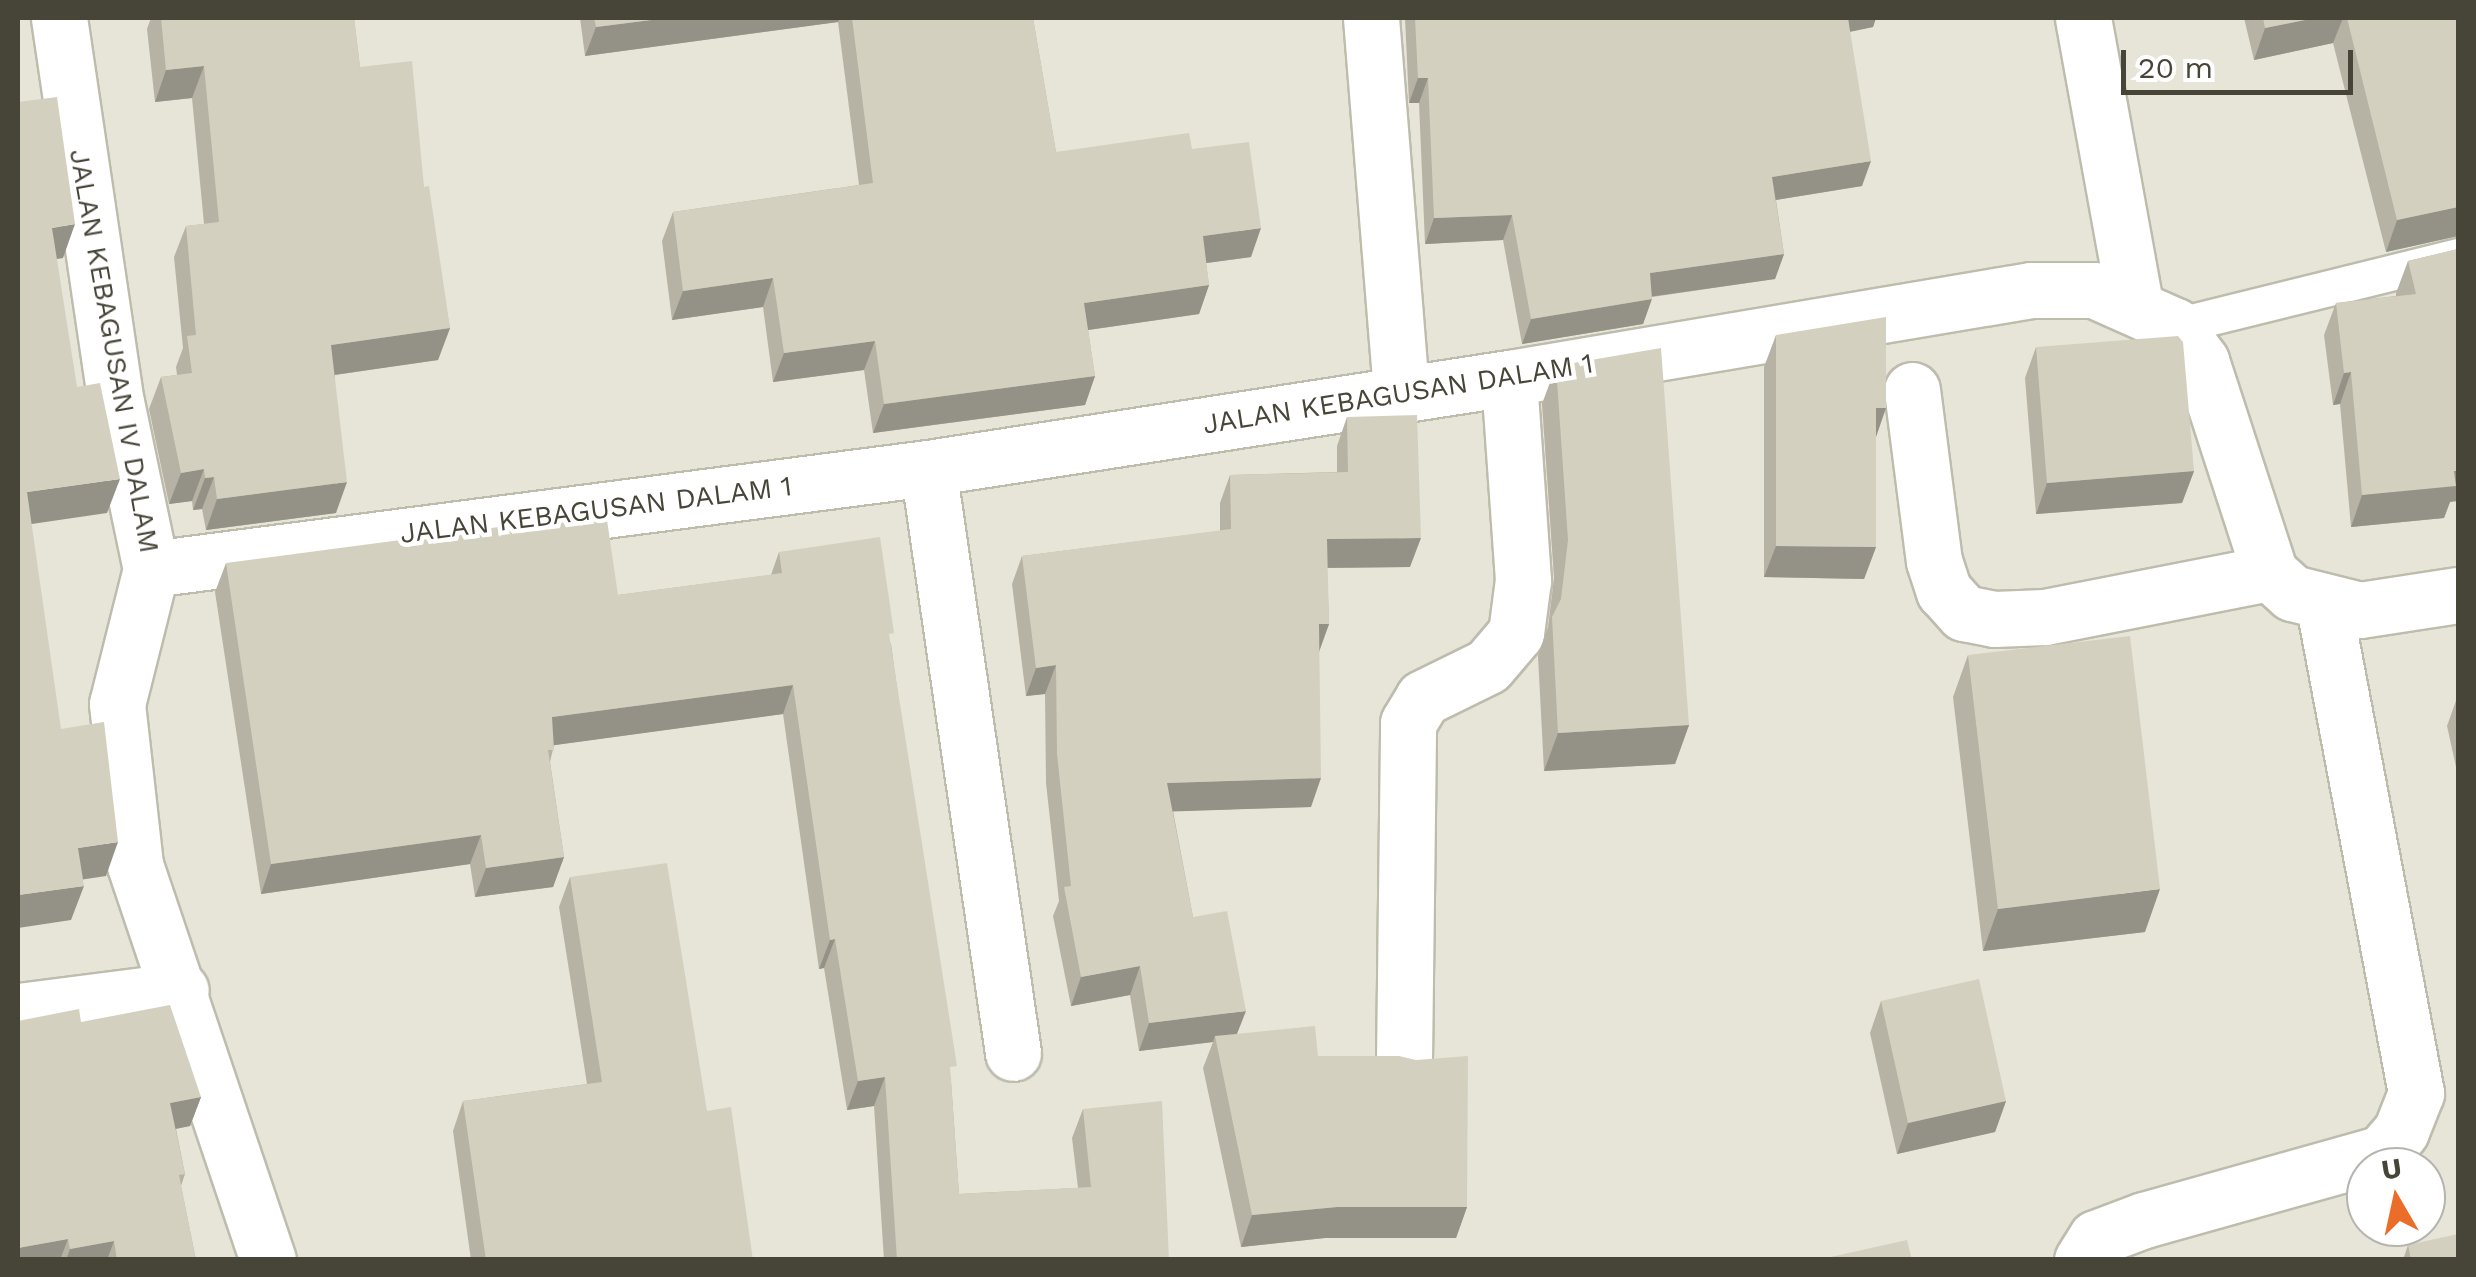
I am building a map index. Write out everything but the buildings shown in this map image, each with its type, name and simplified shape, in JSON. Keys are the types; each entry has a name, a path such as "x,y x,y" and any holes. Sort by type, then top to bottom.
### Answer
{"street":[{"name":"JALAN KEBAGUSAN IV DALAM","path":"59,18 116,402 151,569 118,704 135,864 181,990 268,1260"},
{"path":"1372,18 1401,393"},
{"path":"2083,18 2155,316 2201,361 2270,573 2292,593 2360,610 2458,595"},
{"name":"JALAN KEBAGUSAN DALAM 1","path":"151,569 928,468 1509,378 2032,290 2094,290 2155,316"},
{"path":"1404,1061 1408,723 1423,698 1488,666 1516,633 1523,580 1509,378"},
{"path":"1912,390 1934,562 1944,591 1964,612 1994,620 2046,616 2270,573"},
{"path":"928,468 1013,1053"},
{"path":"2082,1260 2096,1238 2144,1220 2382,1152 2401,1132 2416,1093 2324,604"},
{"path":"18,1011 181,990"}],"lane":[{"path":"2155,316 2458,256"}],"shaded area":[{"path":"18,18 2458,18 2458,1259 18,1259"}]}
